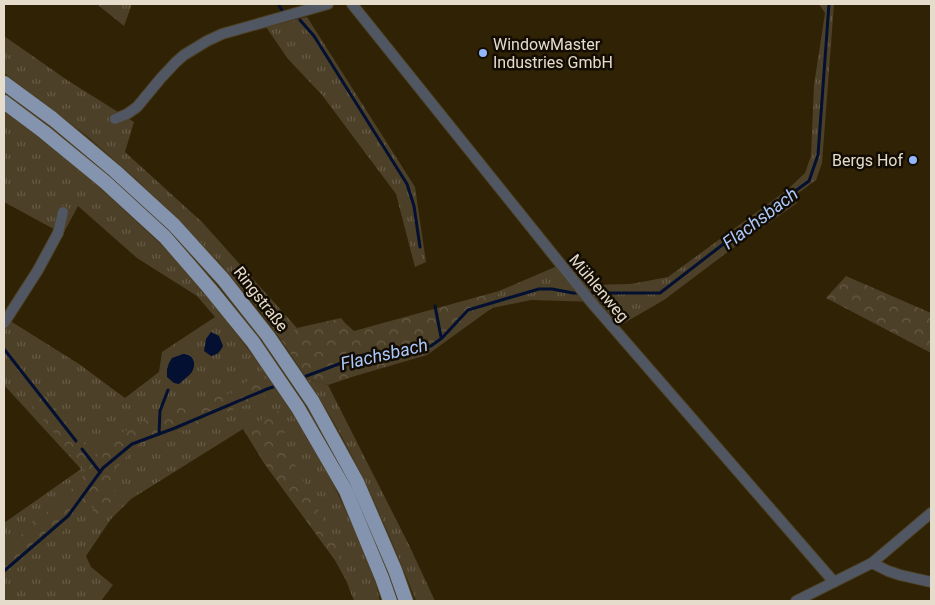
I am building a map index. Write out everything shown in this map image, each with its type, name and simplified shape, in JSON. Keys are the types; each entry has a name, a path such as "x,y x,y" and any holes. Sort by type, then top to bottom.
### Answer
{"highway":[{"name":"Ringstraße","path":"4,84 52,119 116,171 174,225 223,279 268,336 313,402 357,482 395,570 406,601"},
{"name":"Ringstraße","path":"4,102 105,182 165,237 210,288 253,342 298,408 346,491 390,601"}],"street":[{"path":"115,119 137,107 176,62 184,55 207,42 222,34 328,4"},
{"name":"Mühlenweg","path":"352,4 564,270 834,582"},
{"path":"4,323 38,270 58,233 62,212"},
{"path":"796,601 872,563 931,513"},
{"path":"872,563 894,573 931,582"}],"green space":[{"path":"132,4 124,26 98,5"},
{"path":"819,4 834,4 822,163 816,180 793,197 797,203 664,300 619,326 600,302 531,300 492,308 499,291 555,267 582,279 590,285 631,284 668,277 787,190 805,173 811,156 814,85 825,13"},
{"path":"307,17 415,187 426,262 415,267 396,194 322,95 288,59 266,27"},
{"path":"4,36 67,80 134,122 125,152 202,222 297,328 281,340 218,261 138,181 87,136 4,73"},
{"path":"4,110 87,176 166,249 202,289 254,357 295,417 332,481 358,538 376,584 380,601 354,601 346,580 335,560 264,463 243,429 131,499 111,519 86,556 91,567 113,585 101,601 4,601 4,523 81,469 4,385 4,317 79,364 125,398 159,372 162,352 215,317 197,296 137,258 78,206 63,234 4,202"},
{"path":"846,276 931,313 931,353 826,298"},
{"path":"499,291 492,308 427,355 328,385 307,379 281,340 297,328 341,318 354,331"},
{"path":"262,370 275,389 249,404 193,428 158,437 135,447 114,471 114,487 118,500 109,514 86,523 94,508 90,502 57,539 43,545 4,580 4,556 15,547 22,534 33,521 58,505 86,472 26,398 28,389 37,387 49,399 76,436 97,457 110,439 155,415 176,406 204,401 231,393"},
{"path":"307,379 328,385 409,545 435,601 416,601 368,487 324,405"},
{"path":"280,410 290,429 280,436 340,552 346,580 335,560 264,463 244,429"}],"water":[{"path":"211,332 219,336 223,346 218,353 211,356 204,351 206,339"},
{"path":"183,354 192,357 194,362 193,369 191,374 179,384 174,383 167,377 167,369 172,358"}],"waterway":[{"path":"278,4 282,10"},
{"name":"Flachsbach","path":"586,293 660,293 809,181 818,155 829,4"},
{"path":"300,20 314,36 407,184 414,206 420,247"},
{"name":"Flachsbach","path":"301,378 363,355 431,346 442,338 468,310 539,289 580,293"},
{"path":"435,306 441,337"},
{"path":"4,349 76,441"},
{"name":"Flachsbach","path":"4,571 68,516 103,468 132,444 279,385"},
{"path":"159,434 160,411 168,390"},
{"path":"82,449 100,472"}],"place":[{"name":"WindowMaster Industries GmbH","path":"483,53"},
{"name":"Bergs Hof","path":"913,160"}]}
